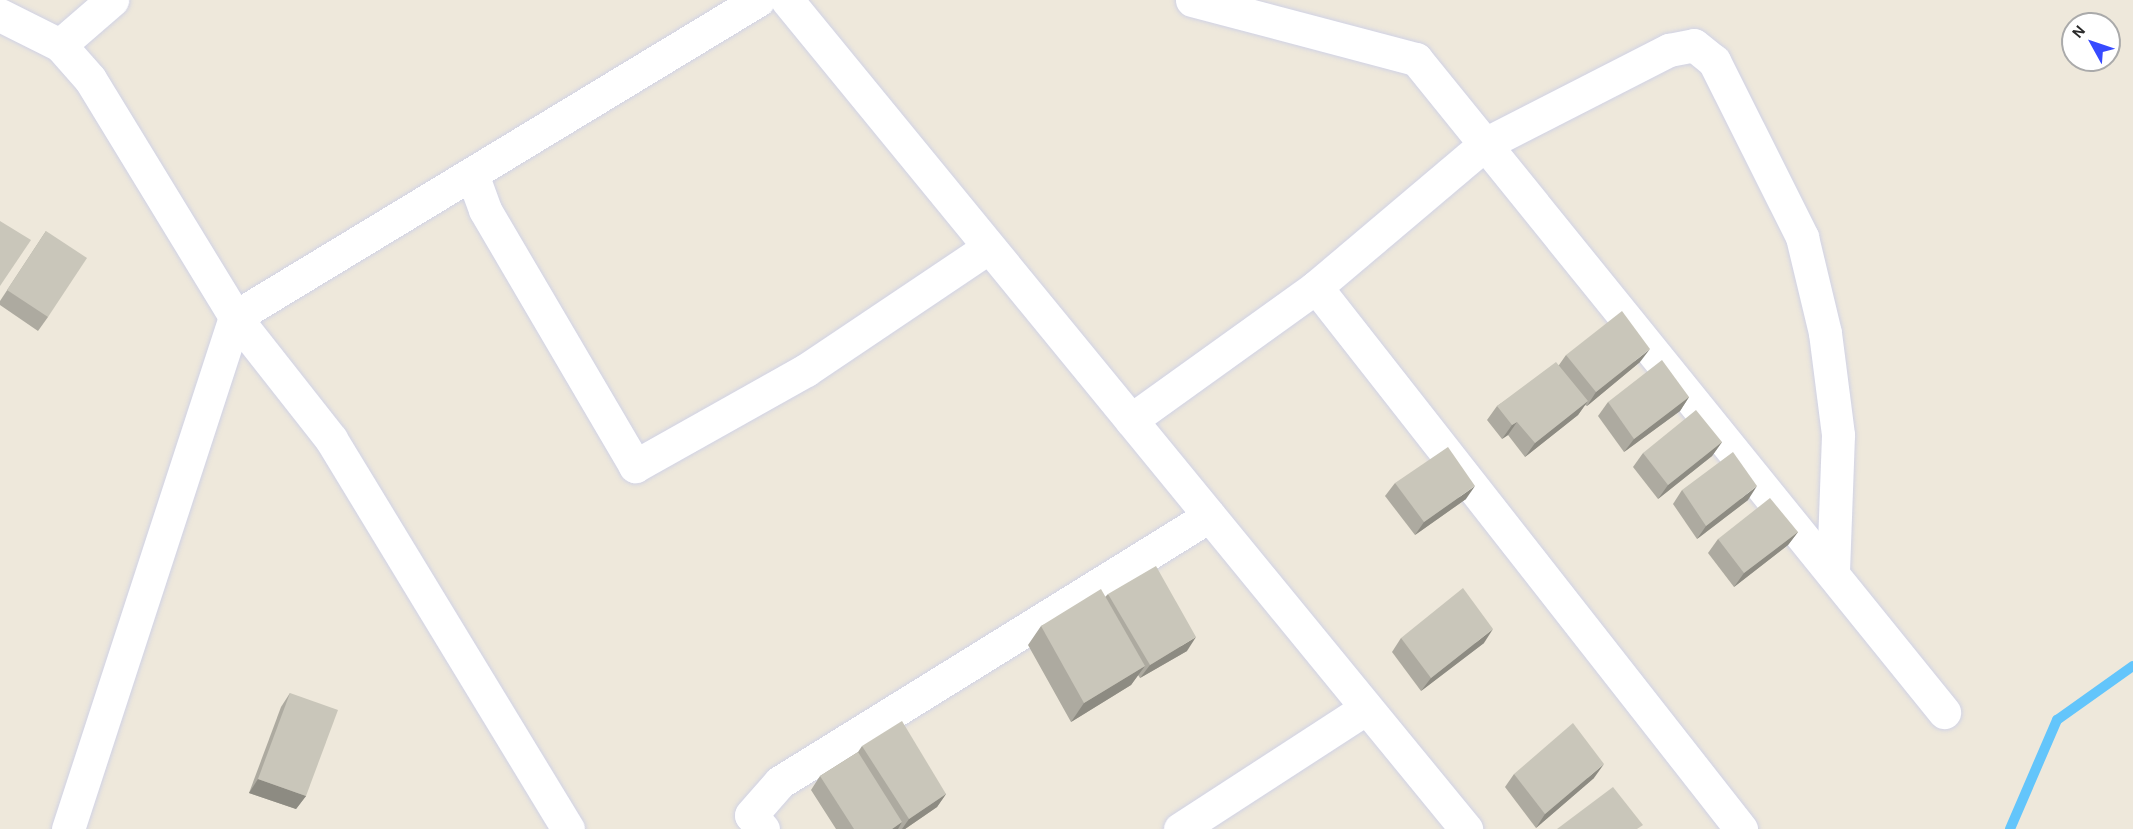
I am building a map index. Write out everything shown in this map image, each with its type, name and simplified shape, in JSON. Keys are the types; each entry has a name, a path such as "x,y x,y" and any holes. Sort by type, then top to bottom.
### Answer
{"street":[{"path":"60,45 111,0"},
{"path":"68,829 235,317 758,0"},
{"path":"787,0 1466,829"},
{"path":"1192,0 1416,59 1944,712"},
{"path":"0,15 60,45 90,79 235,317 331,439 568,829"},
{"path":"1131,420 1316,287 1485,144 1669,50 1695,45 1714,61 1802,237 1825,333 1838,435 1833,574"},
{"path":"472,174 485,210 635,466 806,370 990,247"},
{"path":"1316,287 1740,829"},
{"path":"763,829 751,815 780,782 1209,516"},
{"path":"1180,829 1366,708"}],"building":[{"path":"0,221 31,240 0,286"},
{"path":"46,231 87,258 48,317 7,290"},
{"path":"1622,311 1650,349 1596,392 1566,355"},
{"path":"1662,360 1689,397 1634,439 1608,402"},
{"path":"1556,362 1588,401 1535,443 1517,422 1512,425 1497,406"},
{"path":"1696,410 1722,442 1668,485 1643,453"},
{"path":"1448,447 1475,486 1424,522 1395,483"},
{"path":"1733,452 1757,486 1706,526 1682,490"},
{"path":"1770,498 1798,532 1744,573 1718,539"},
{"path":"1156,566 1196,637 1150,665 1108,594"},
{"path":"1463,588 1493,629 1431,678 1401,638"},
{"path":"1101,589 1145,666 1084,703 1041,626"},
{"path":"290,693 338,710 306,796 258,779"},
{"path":"902,721 946,794 909,819 862,746"},
{"path":"1573,723 1604,764 1545,814 1514,774"},
{"path":"858,752 902,822 892,829 854,829 820,776"},
{"path":"1613,787 1643,825 1637,829 1557,829"}],"waterway":[{"path":"2010,829 2057,720 2133,666"}]}
